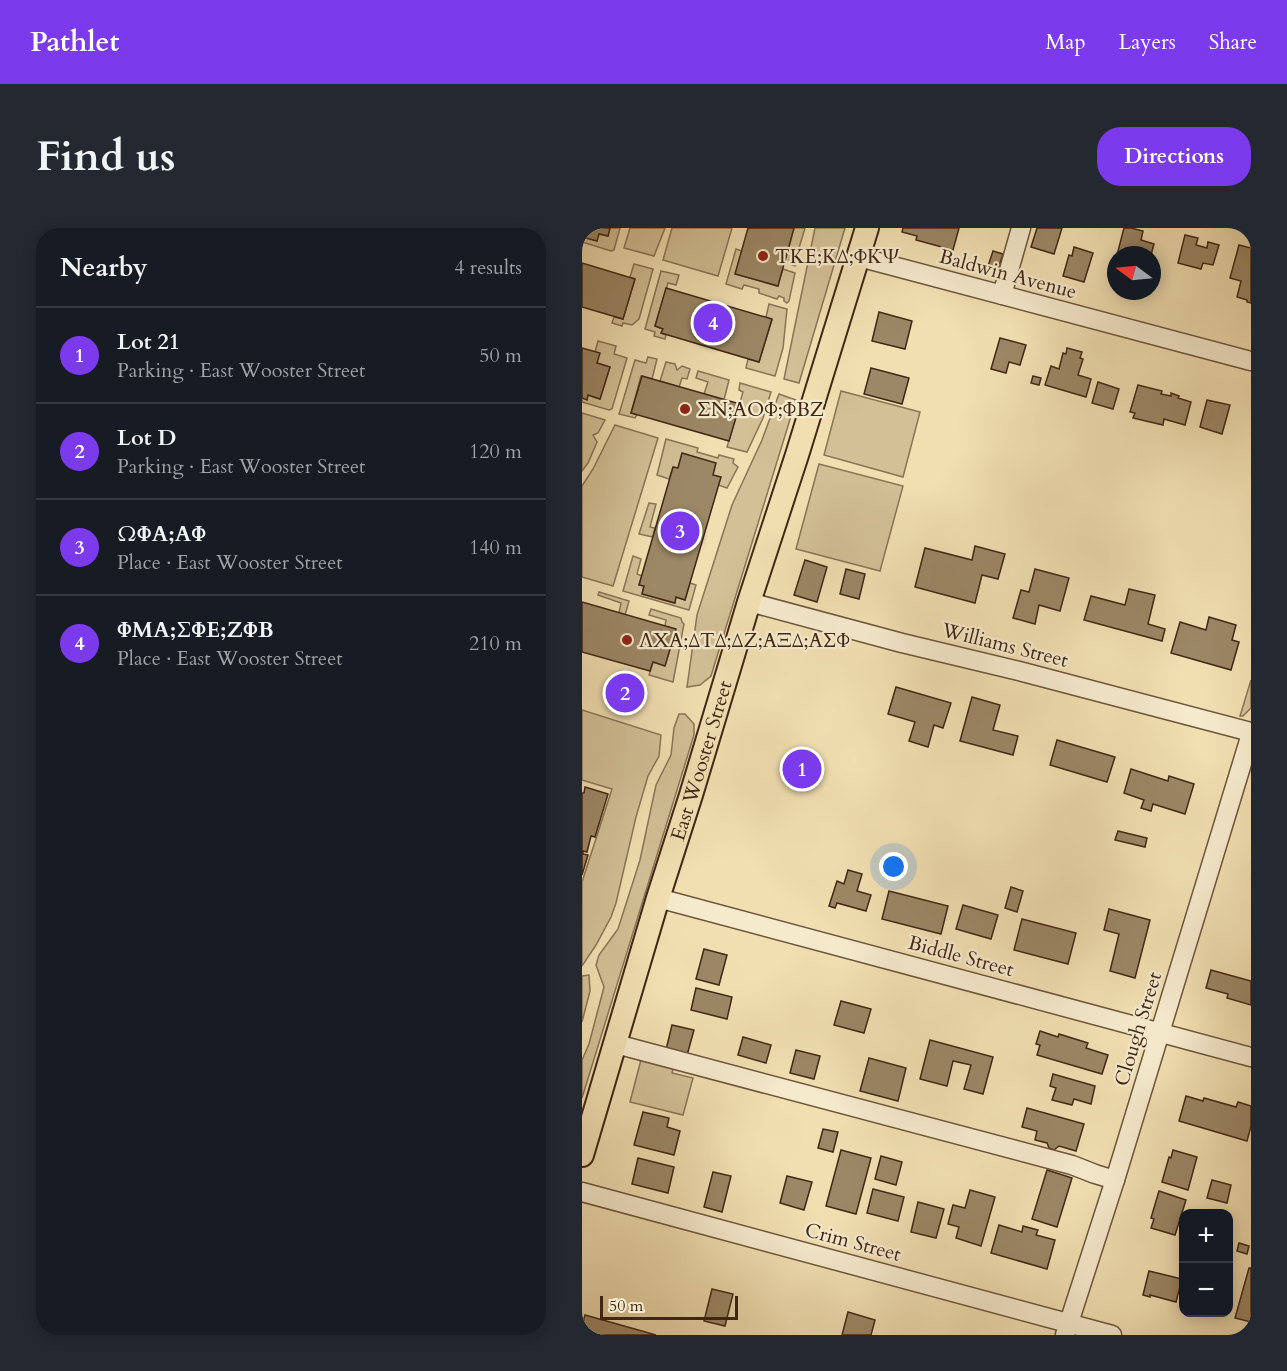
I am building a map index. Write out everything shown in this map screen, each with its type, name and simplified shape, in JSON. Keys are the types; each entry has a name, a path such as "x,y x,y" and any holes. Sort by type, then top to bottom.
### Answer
{"main road":[{"name":"East Wooster Street","path":"582,1155 749,602 794,466 867,228"}],"street":[{"path":"1002,296 1021,228"},
{"name":"Baldwin Avenue","path":"859,257 1251,361"},
{"name":"Williams Street","path":"749,602 1251,733"},
{"name":"Clough Street","path":"1067,1329 1115,1180 1251,733"},
{"name":"Biddle Street","path":"658,898 1251,1057"},
{"path":"616,1044 1072,1165 1115,1180"},
{"name":"Crim Street","path":"582,1192 1067,1329 1112,1335"}],"shaded area":[{"path":"610,228 620,228 614,250 582,242 582,237 599,234 608,236"},
{"path":"630,228 665,228 654,256 624,248"},
{"path":"672,228 732,228 718,276 663,260"},
{"path":"794,228 805,228 795,266 785,261"},
{"path":"815,228 845,228 799,383 784,379"},
{"path":"736,249 742,251 736,274 777,286 783,269 795,273 787,303 779,296 777,299 759,293 759,289 744,285 742,289 726,284"},
{"path":"634,264 653,269 639,319 632,325 623,323 622,326 612,323 614,317 623,319 635,279 630,277"},
{"path":"661,271 679,275 676,285 668,283 655,326 663,329 661,333 666,335 665,339 654,336 655,332 645,329"},
{"path":"769,304 787,309 783,348 775,376 746,368 748,359 759,362 772,320 766,317"},
{"path":"598,341 616,346 614,354 627,358 612,409 609,410 582,402 582,398 587,399 588,395 600,399 610,367 597,363 595,352"},
{"path":"648,357 657,359 652,379 641,376 631,413 637,415 635,418 619,414 635,360 646,363"},
{"path":"666,362 675,364 677,370 682,366 690,369 687,379 682,378 679,387 660,381"},
{"path":"698,371 729,380 724,400 704,394 708,382 696,378"},
{"path":"740,383 771,392 763,418 747,452 727,447 743,392 739,390"},
{"path":"841,391 920,412 903,477 824,455"},
{"path":"779,394 796,400 711,676 700,685 687,687 697,615 732,505 762,440"},
{"path":"582,413 605,420 598,433 593,435 597,442 582,471"},
{"path":"615,425 658,438 613,586 582,577 582,486"},
{"path":"666,439 698,448 697,452 718,458 719,455 734,459 733,463 738,467 727,488 718,485 713,475 682,454 678,468 673,467 669,479 657,475"},
{"path":"819,464 903,486 880,571 796,549"},
{"path":"649,503 656,504 650,527 655,528 653,537 639,534"},
{"path":"633,556 641,559 637,574 642,576 639,585 644,586 642,594 674,603 676,597 685,600 690,583 696,585 689,610 623,591"},
{"path":"599,592 629,601 625,615 619,613 621,603 598,595"},
{"path":"651,609 681,618 684,624 673,682 649,675 653,662 665,665 676,630 665,626 666,620 649,615"},
{"path":"1251,680 1251,708 1240,716"},
{"path":"582,710 661,735 659,756 648,776 636,817 616,903 596,945 582,966 582,882 612,789 582,780"},
{"path":"679,714 685,714 694,724 694,735 582,1098 582,1060 589,1044 604,987 596,965 599,955 618,929 640,860 656,785 671,755 674,728"},
{"path":"589,975 590,991 582,1022 582,976"},
{"path":"642,1056 674,1064 672,1073 693,1078 683,1115 630,1102"}],"building":[{"path":"582,228 610,228 608,236 599,234 597,241 582,237"},
{"name":"ΤΚΕ;ΚΔ;ΦΚΨ","path":"748,228 794,228 778,286 735,274"},
{"path":"903,228 959,228 953,250 916,240 917,236 902,232"},
{"path":"1037,228 1062,228 1054,254 1031,247"},
{"path":"1124,228 1143,231 1141,240 1154,244 1153,246 1119,246"},
{"path":"1185,235 1198,238 1196,245 1207,248 1208,242 1219,245 1213,265 1203,263 1201,269 1178,263"},
{"path":"1239,245 1251,248 1251,303 1237,297 1241,281 1230,278"},
{"path":"1074,247 1093,253 1084,282 1063,276 1069,255 1072,256"},
{"path":"993,251 1003,254 998,269 988,266"},
{"path":"582,263 635,279 623,319 582,307"},
{"path":"666,288 772,319 759,362 661,333 663,329 655,326"},
{"path":"879,312 912,321 905,349 872,341"},
{"path":"1000,338 1026,345 1020,365 1009,362 1006,373 991,369"},
{"path":"582,348 600,353 597,363 610,367 600,399 588,395 587,400 582,398"},
{"path":"1067,348 1082,352 1080,358 1083,359 1078,375 1091,379 1086,397 1045,385 1051,366 1059,369 1063,353 1066,354"},
{"path":"871,368 909,378 902,404 864,394"},
{"name":"ΣΝ;ΑΟΦ;ΦΒΖ","path":"642,376 740,404 729,441 631,413"},
{"path":"1033,376 1041,378 1039,385 1031,383"},
{"path":"1098,382 1119,389 1113,409 1092,403"},
{"path":"1138,385 1162,391 1161,394 1171,396 1171,393 1191,402 1185,425 1164,419 1163,425 1133,418 1135,413 1130,412"},
{"path":"1207,400 1230,405 1222,434 1200,427"},
{"path":"682,453 716,463 713,475 721,477 685,600 676,597 675,603 642,594 644,586 639,585 673,467 678,468"},
{"path":"975,546 1005,554 998,579 982,575 975,603 915,587 925,548 972,560"},
{"path":"805,560 827,567 817,602 794,595"},
{"path":"846,569 865,574 859,599 840,594"},
{"path":"1035,569 1069,578 1060,611 1039,605 1035,624 1013,618 1021,590 1029,592"},
{"path":"1129,589 1155,595 1148,624 1165,629 1162,641 1084,620 1091,596 1125,605"},
{"name":"ΛΧΑ;ΔΤΔ;ΔΖ;ΑΞΔ;ΑΣΦ","path":"582,602 676,629 665,666 653,662 650,671 582,652"},
{"path":"1209,617 1236,625 1232,640 1239,642 1231,670 1171,653 1180,622 1206,630"},
{"path":"896,687 951,703 943,728 934,725 928,747 909,741 915,722 888,714"},
{"path":"972,697 1000,705 993,730 1018,736 1013,755 960,741"},
{"path":"1057,740 1115,757 1107,782 1050,765"},
{"path":"1131,769 1168,781 1169,776 1194,784 1185,814 1153,804 1151,811 1141,808 1144,800 1124,793"},
{"path":"585,787 608,794 595,837 591,836 587,852 583,851 583,854 588,855 582,875 582,793"},
{"path":"1118,831 1147,838 1145,847 1115,840"},
{"path":"848,870 862,874 857,891 871,895 866,911 837,903 835,908 829,906 837,881 844,884"},
{"path":"1011,887 1023,891 1017,912 1005,908"},
{"path":"889,891 948,906 941,934 882,919"},
{"path":"963,905 998,915 991,939 956,929"},
{"path":"1109,909 1150,920 1135,978 1110,971 1119,934 1104,930"},
{"path":"1022,919 1076,933 1068,964 1014,950"},
{"path":"704,949 727,955 719,985 696,979"},
{"path":"1211,970 1251,981 1251,1005 1227,998 1228,994 1206,988"},
{"path":"696,988 732,997 727,1019 691,1010"},
{"path":"841,1001 871,1009 864,1033 834,1025"},
{"path":"672,1025 694,1030 686,1059 665,1054"},
{"path":"1040,1031 1088,1043 1086,1048 1108,1055 1102,1074 1037,1055 1040,1045 1036,1044"},
{"path":"743,1037 771,1045 766,1063 738,1055"},
{"path":"930,1040 993,1057 983,1094 964,1089 971,1065 953,1061 947,1086 920,1079"},
{"path":"796,1050 820,1056 814,1079 790,1073"},
{"path":"869,1058 906,1068 898,1101 860,1091"},
{"path":"1053,1074 1095,1086 1091,1104 1074,1099 1072,1105 1052,1100 1056,1088 1050,1086"},
{"path":"1186,1096 1203,1101 1204,1098 1236,1107 1238,1102 1251,1106 1251,1126 1247,1141 1179,1121"},
{"path":"1027,1108 1084,1124 1076,1151 1059,1146 1054,1150 1049,1148 1047,1143 1035,1140 1037,1131 1022,1127"},
{"path":"643,1112 669,1118 667,1127 680,1131 674,1155 634,1145"},
{"path":"823,1129 838,1132 833,1152 818,1148"},
{"path":"841,1150 871,1158 856,1214 826,1206"},
{"path":"1173,1150 1197,1157 1188,1190 1162,1182"},
{"path":"881,1156 902,1162 896,1185 875,1179"},
{"path":"638,1158 674,1167 668,1193 632,1184"},
{"path":"1047,1170 1072,1178 1057,1227 1032,1219"},
{"path":"713,1172 731,1176 722,1212 704,1207"},
{"path":"787,1176 812,1182 804,1210 780,1203"},
{"path":"1212,1180 1231,1185 1227,1203 1207,1198"},
{"path":"873,1189 904,1197 898,1221 867,1213"},
{"path":"970,1190 995,1197 981,1246 956,1238 959,1227 948,1224 953,1205 965,1208"},
{"path":"1159,1191 1186,1200 1183,1209 1179,1209 1179,1222 1175,1235 1151,1228 1154,1219 1151,1218"},
{"path":"918,1202 944,1209 936,1238 911,1232"},
{"path":"999,1225 1022,1232 1023,1226 1038,1230 1036,1235 1055,1240 1047,1269 991,1253"},
{"path":"1239,1243 1249,1246 1247,1254 1237,1251"},
{"path":"1249,1268 1251,1268 1251,1322 1235,1318"},
{"path":"1149,1271 1179,1278 1176,1302 1143,1295"},
{"path":"712,1289 733,1294 725,1326 704,1321"},
{"path":"848,1312 875,1320 871,1335 842,1335"},
{"path":"585,1315 656,1335 582,1335"}],"place":[{"name":"ΤΚΕ;ΚΔ;ΦΚΨ","path":"763,256"},
{"name":"ΦΜΑ;ΣΦΕ;ΖΦΒ","path":"713,323"},
{"name":"ΣΝ;ΑΟΦ;ΦΒΖ","path":"685,409"},
{"name":"ΩΦΑ;ΑΦ","path":"680,531"},
{"name":"ΛΧΑ;ΔΤΔ;ΔΖ;ΑΞΔ;ΑΣΦ","path":"627,640"},
{"name":"Lot D","path":"625,693"},
{"name":"Lot 21","path":"802,769"}]}
